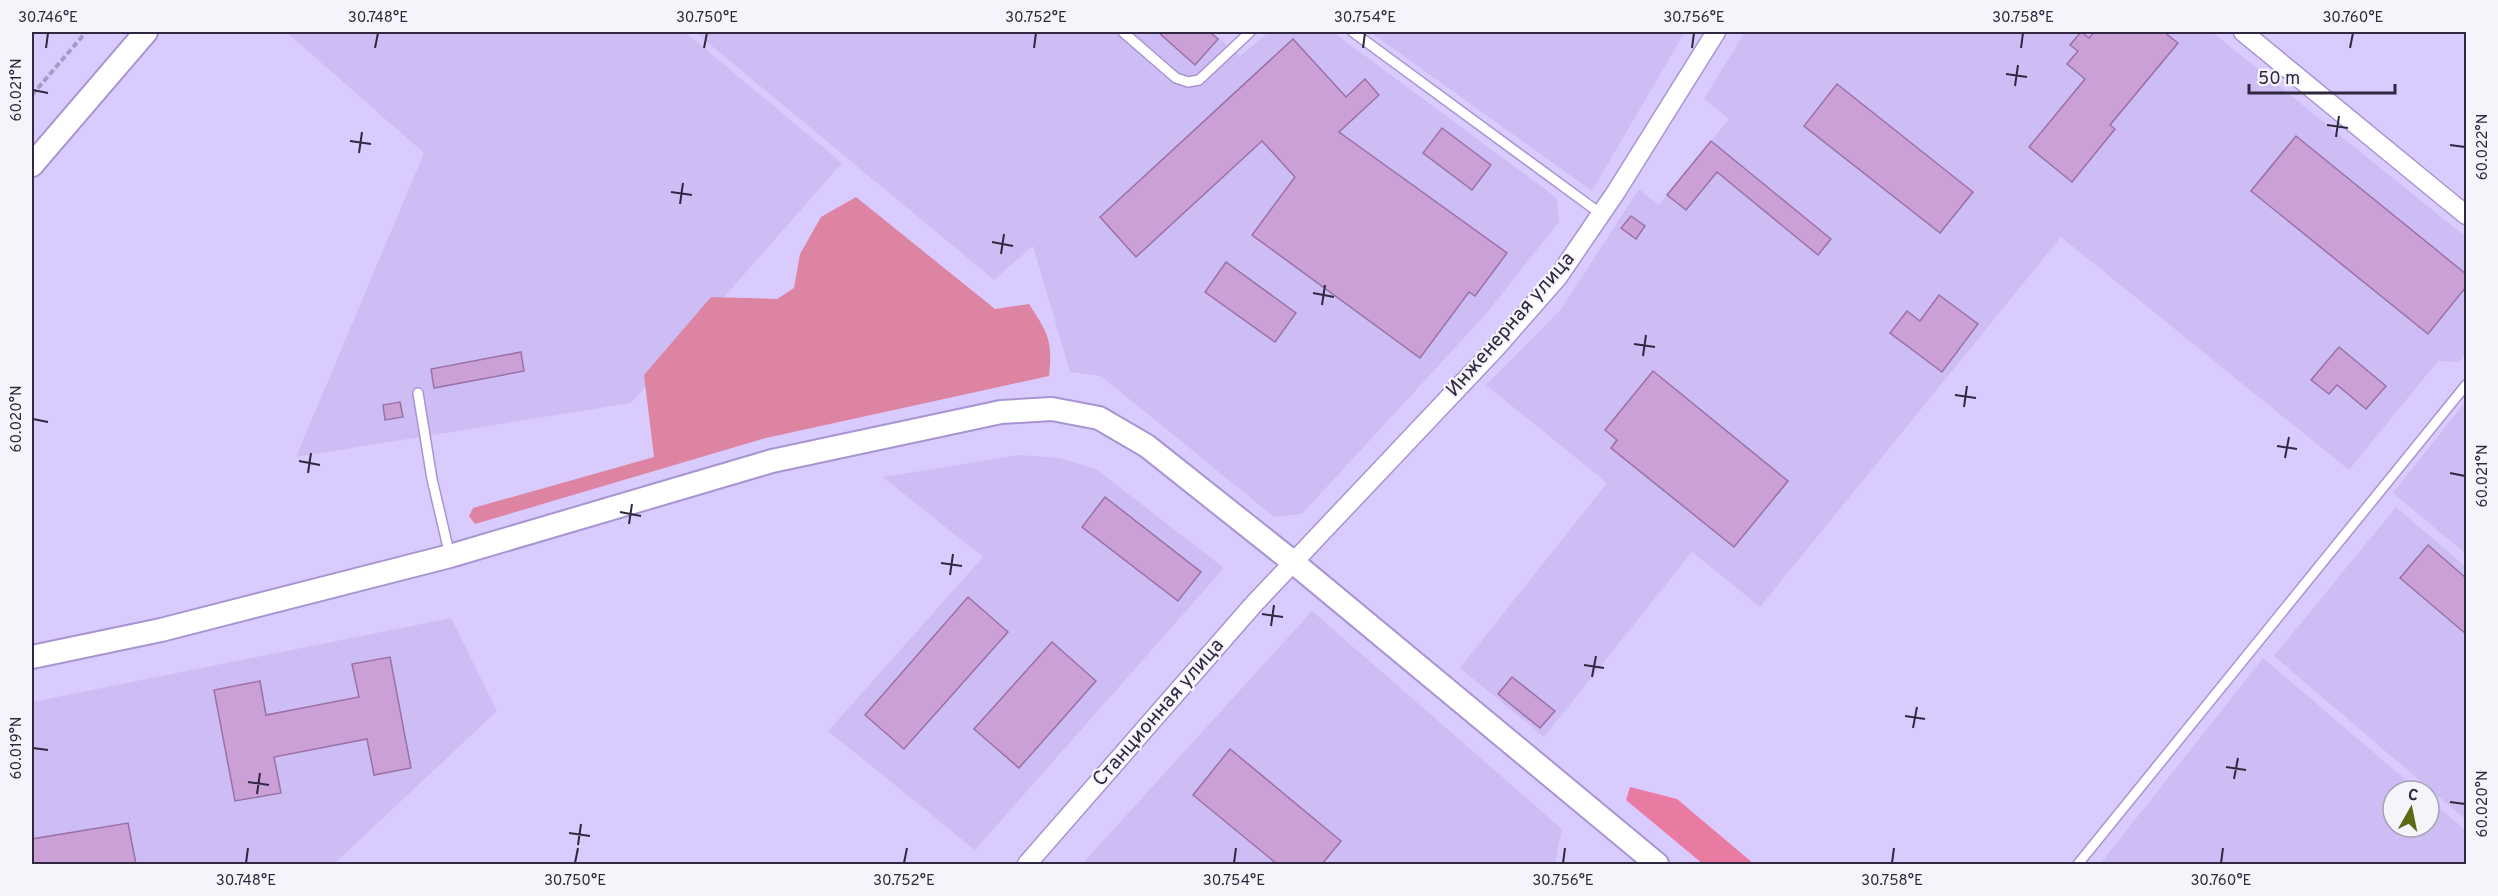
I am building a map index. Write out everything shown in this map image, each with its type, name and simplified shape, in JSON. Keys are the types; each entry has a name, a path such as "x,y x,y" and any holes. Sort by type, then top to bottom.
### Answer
{"street":[{"path":"32,165 146,32"},
{"name":"Инженерная улица","path":"1293,562 1509,333 1558,277 1601,214 1716,32"},
{"path":"2243,32 2466,215"},
{"path":"32,657 161,630 450,556 772,461 1001,412 1052,409 1099,418 1147,446 1293,562 1657,864"},
{"name":"Станционная улица","path":"1027,864 1293,562"}],"lane":[{"path":"1123,32 1176,78 1188,82 1199,80 1250,32"},
{"path":"1353,32 1601,214"},
{"path":"2078,864 2466,386"},
{"path":"418,393 432,479 450,556"}],"path":[{"path":"32,95 86,32"}],"shaded area":[{"path":"286,32 685,32 842,163 631,403 296,457 424,153"},
{"path":"695,32 1212,32 1240,56 1269,32 1333,32 1557,198 1559,222 1485,315 1302,514 1274,517 1101,376 1070,372 1033,246 994,280"},
{"path":"1370,32 1685,32 1592,191"},
{"path":"1745,32 2212,32 2466,237 2466,353 2459,362 2438,361 2349,470 2061,237 1760,607 1692,552 1544,737 1460,668 1607,483 1486,385 1561,309 1639,189 1659,205 1729,119 1704,99"},
{"path":"856,197 995,309 1029,304 1048,338 1049,376 766,438 475,524 469,516 473,508 654,457 644,375 711,297 777,299 794,288 800,254 821,217"},
{"path":"2466,401 2466,554 2393,493"},
{"path":"1020,455 1060,458 1096,469 1224,568 975,850 828,731 983,557 883,477"},
{"path":"2396,507 2466,567 2466,820 2441,799 2441,779 2418,779 2274,656"},
{"path":"1312,611 1562,829 1555,864 1082,864"},
{"path":"451,618 497,711 334,864 32,864 32,702"},
{"path":"2263,658 2405,779 2381,779 2381,839 2441,839 2441,809 2466,831 2466,864 2100,864"},
{"path":"1630,787 1677,799 1754,864 1703,864 1626,800"}],"building":[{"path":"1158,32 1210,32 1218,39 1195,65"},
{"path":"2081,32 2089,38 2094,32 2164,32 2178,43 2110,125 2115,129 2072,182 2029,147 2085,79 2067,64 2078,51 2070,45"},
{"path":"1293,39 1346,97 1365,79 1379,95 1339,132 1507,253 1475,296 1469,292 1420,358 1252,235 1295,177 1262,141 1136,257 1100,217"},
{"path":"1837,84 1973,192 1940,233 1804,126"},
{"path":"1442,128 1491,165 1472,190 1423,153"},
{"path":"2296,136 2466,274 2466,287 2428,334 2251,191"},
{"path":"1711,141 1831,239 1818,255 1717,172 1686,210 1667,195"},
{"path":"1631,216 1645,226 1636,239 1621,228"},
{"path":"1226,262 1296,313 1275,342 1205,292"},
{"path":"1939,295 1978,324 1942,372 1890,333 1907,311 1920,321"},
{"path":"2339,347 2386,386 2366,409 2337,385 2329,394 2311,380"},
{"path":"521,352 524,371 434,388 431,369"},
{"path":"1653,371 1788,481 1734,547 1611,448 1617,440 1605,430"},
{"path":"400,402 403,417 385,420 383,405"},
{"path":"1105,497 1201,572 1178,601 1082,527"},
{"path":"2428,545 2466,578 2466,634 2400,578"},
{"path":"968,597 1008,632 904,749 865,715"},
{"path":"1052,642 1096,681 1019,768 974,729"},
{"path":"390,657 411,768 374,775 367,739 274,757 281,793 235,801 214,690 260,681 266,715 359,697 352,664"},
{"path":"1512,677 1555,711 1540,728 1498,694"},
{"path":"1230,749 1341,841 1322,864 1277,864 1193,795"},
{"path":"128,823 136,864 32,864 32,839"}]}
